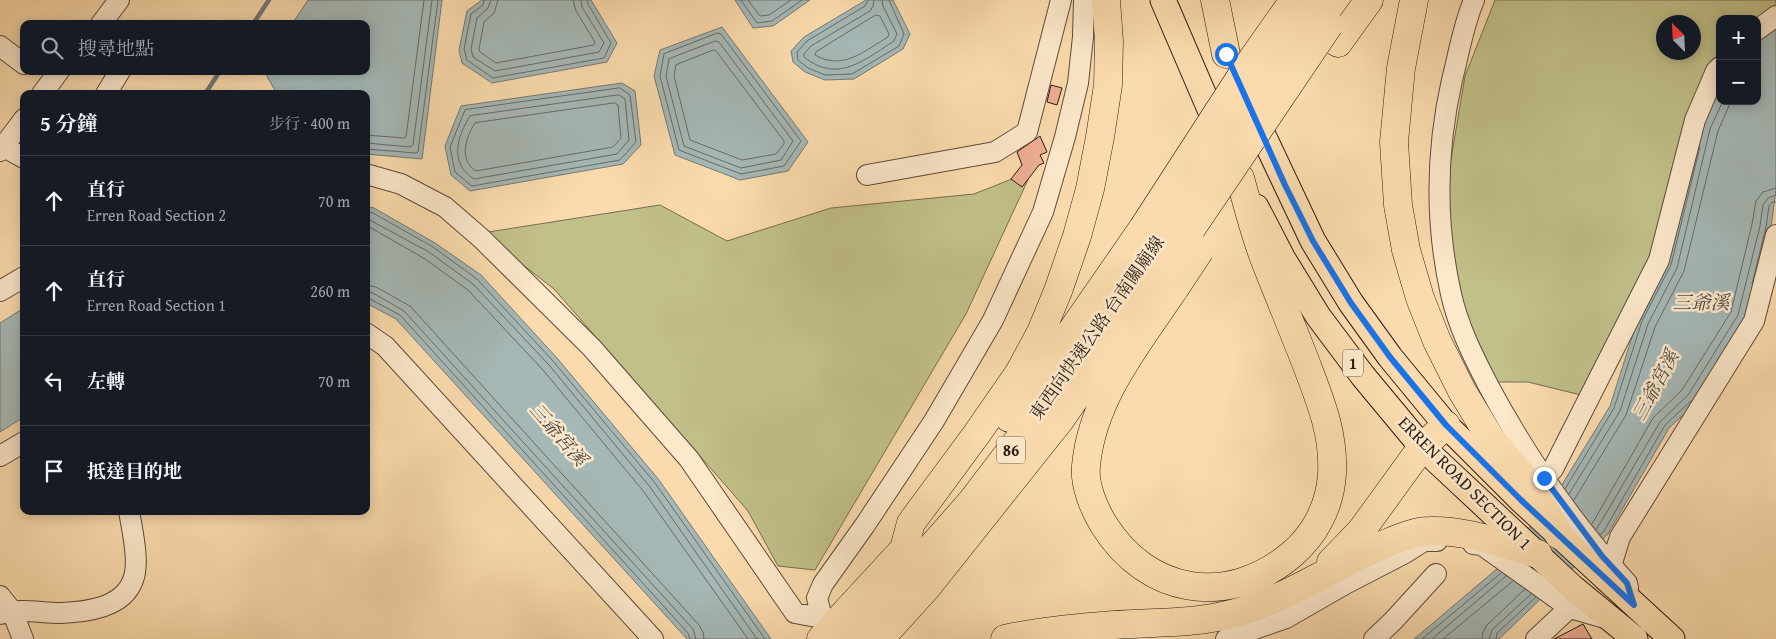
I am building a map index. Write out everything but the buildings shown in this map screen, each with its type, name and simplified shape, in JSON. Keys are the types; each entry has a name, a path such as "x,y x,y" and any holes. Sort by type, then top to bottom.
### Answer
{"highway":[{"path":"904,549 911,523 1019,373 1041,332 1058,291 1087,198 1100,137 1108,85 1109,41 1106,0"},
{"path":"1215,0 1226,54"},
{"name":"東西向快速公路 台南關廟線","path":"880,639 927,587 1060,420 1159,258 1320,14 1346,0"},
{"path":"822,632 904,549 958,486 1044,371 1159,258 1320,14 1369,0"},
{"path":"1414,0 1401,68 1394,142 1398,204 1406,250 1420,298 1437,341 1462,391 1491,439 1538,483 1559,535"},
{"path":"1159,258 1124,363 1102,402 1090,440 1086,468 1089,491 1099,517 1113,540 1132,560 1154,574 1180,584 1208,588 1234,586 1260,577 1278,566 1299,548 1316,527 1327,503 1332,475 1331,445 1326,417 1299,343 1264,260 1240,178"},
{"name":"東西向快速公路 台南關廟線","path":"851,639 914,569 978,493 1159,258"},
{"path":"1305,583 1344,549 1361,531 1422,447 1446,425"},
{"path":"1005,639 1062,630 1172,622 1230,614 1267,602 1369,551 1400,538 1429,530 1490,536 1538,554"}],"main road":[{"name":"1","path":"1163,0 1240,178"},
{"name":"1","path":"1201,0 1226,54"},
{"name":"ERREN ROAD SECTION 1","path":"1226,54 1285,185 1313,241 1351,303 1390,357 1446,425 1538,483"},
{"name":"ERREN ROAD SECTION 1","path":"1240,178 1283,259 1318,316 1363,376 1422,447 1490,536"},
{"name":"ERREN ROAD SECTION 1","path":"1559,535 1602,563 1634,605 1672,639"},
{"name":"ERREN ROAD SECTION 1","path":"1538,554 1572,598 1612,620 1635,639"}],"street":[{"path":"104,20 119,0"},
{"path":"867,176 995,152 1027,132 1062,0"},
{"path":"822,632 817,598 823,584 865,525 934,421 993,320 1043,212 1065,137 1078,83 1083,38 1084,0"},
{"path":"1474,0 1467,17 1447,104 1439,169 1441,243 1451,296 1469,347 1538,483 1602,563 1754,321 1776,234"},
{"path":"1761,27 1776,16"},
{"path":"1051,40 1083,38"},
{"path":"1538,483 1659,260 1695,120 1716,71"},
{"path":"108,90 118,75"},
{"path":"20,124 2,149 20,156"},
{"path":"370,175 401,184 445,207 482,239 592,348 689,459 795,613 822,632"},
{"path":"0,291 20,279"},
{"path":"370,336 385,346 653,639"},
{"path":"0,456 20,444"},
{"path":"4,607 61,613 96,610 117,599 127,591 134,579 135,556 130,515"},
{"path":"1226,639 1286,618 1424,541 1456,542 1490,536 1572,598 1536,639"},
{"path":"1374,639 1436,574"},
{"path":"4,607 23,639"}],"shaded area":[{"path":"1495,0 1776,0 1776,16 1761,18 1761,15 1716,15 1716,80 1659,260 1589,397 1528,382 1496,382 1481,356 1461,302 1447,240 1447,183 1465,76"},
{"path":"1032,171 966,314 815,570 778,566 748,511 554,289 482,233 660,205 727,241 831,208 974,194"}],"water":[{"path":"308,0 442,0 422,159 370,154 370,90 275,90 266,75 370,75 370,20 295,20"},
{"path":"482,0 591,0 617,43 607,62 492,83 462,63 459,50 467,11"},
{"path":"735,0 810,0 773,26 753,28"},
{"path":"866,0 893,0 910,34 903,49 854,79 825,80 805,72 793,62 791,51 804,37"},
{"name":"三爺溪","path":"1776,25 1776,189 1771,228 1748,319 1697,402 1669,428 1608,534 1499,639 1414,639 1498,568 1560,488 1610,406 1700,125 1716,90 1716,105 1761,105 1761,35"},
{"path":"722,27 808,142 788,171 740,180 675,155 654,76 660,50"},
{"path":"622,83 635,91 641,145 623,164 470,191 451,175 445,146 461,106"},
{"name":"三爺宮溪","path":"370,207 435,243 481,275 557,358 659,480 771,639 687,639 396,319 370,305"},
{"path":"20,310 20,420 0,432 0,323"}],"waterway":[{"path":"256,20 269,0"},
{"path":"208,90 217,75"}],"route":[{"path":"1226,54 1285,185 1313,241 1351,303 1390,357 1446,425 1521,500 1634,605 1627,583 1602,556 1544,478"}]}
